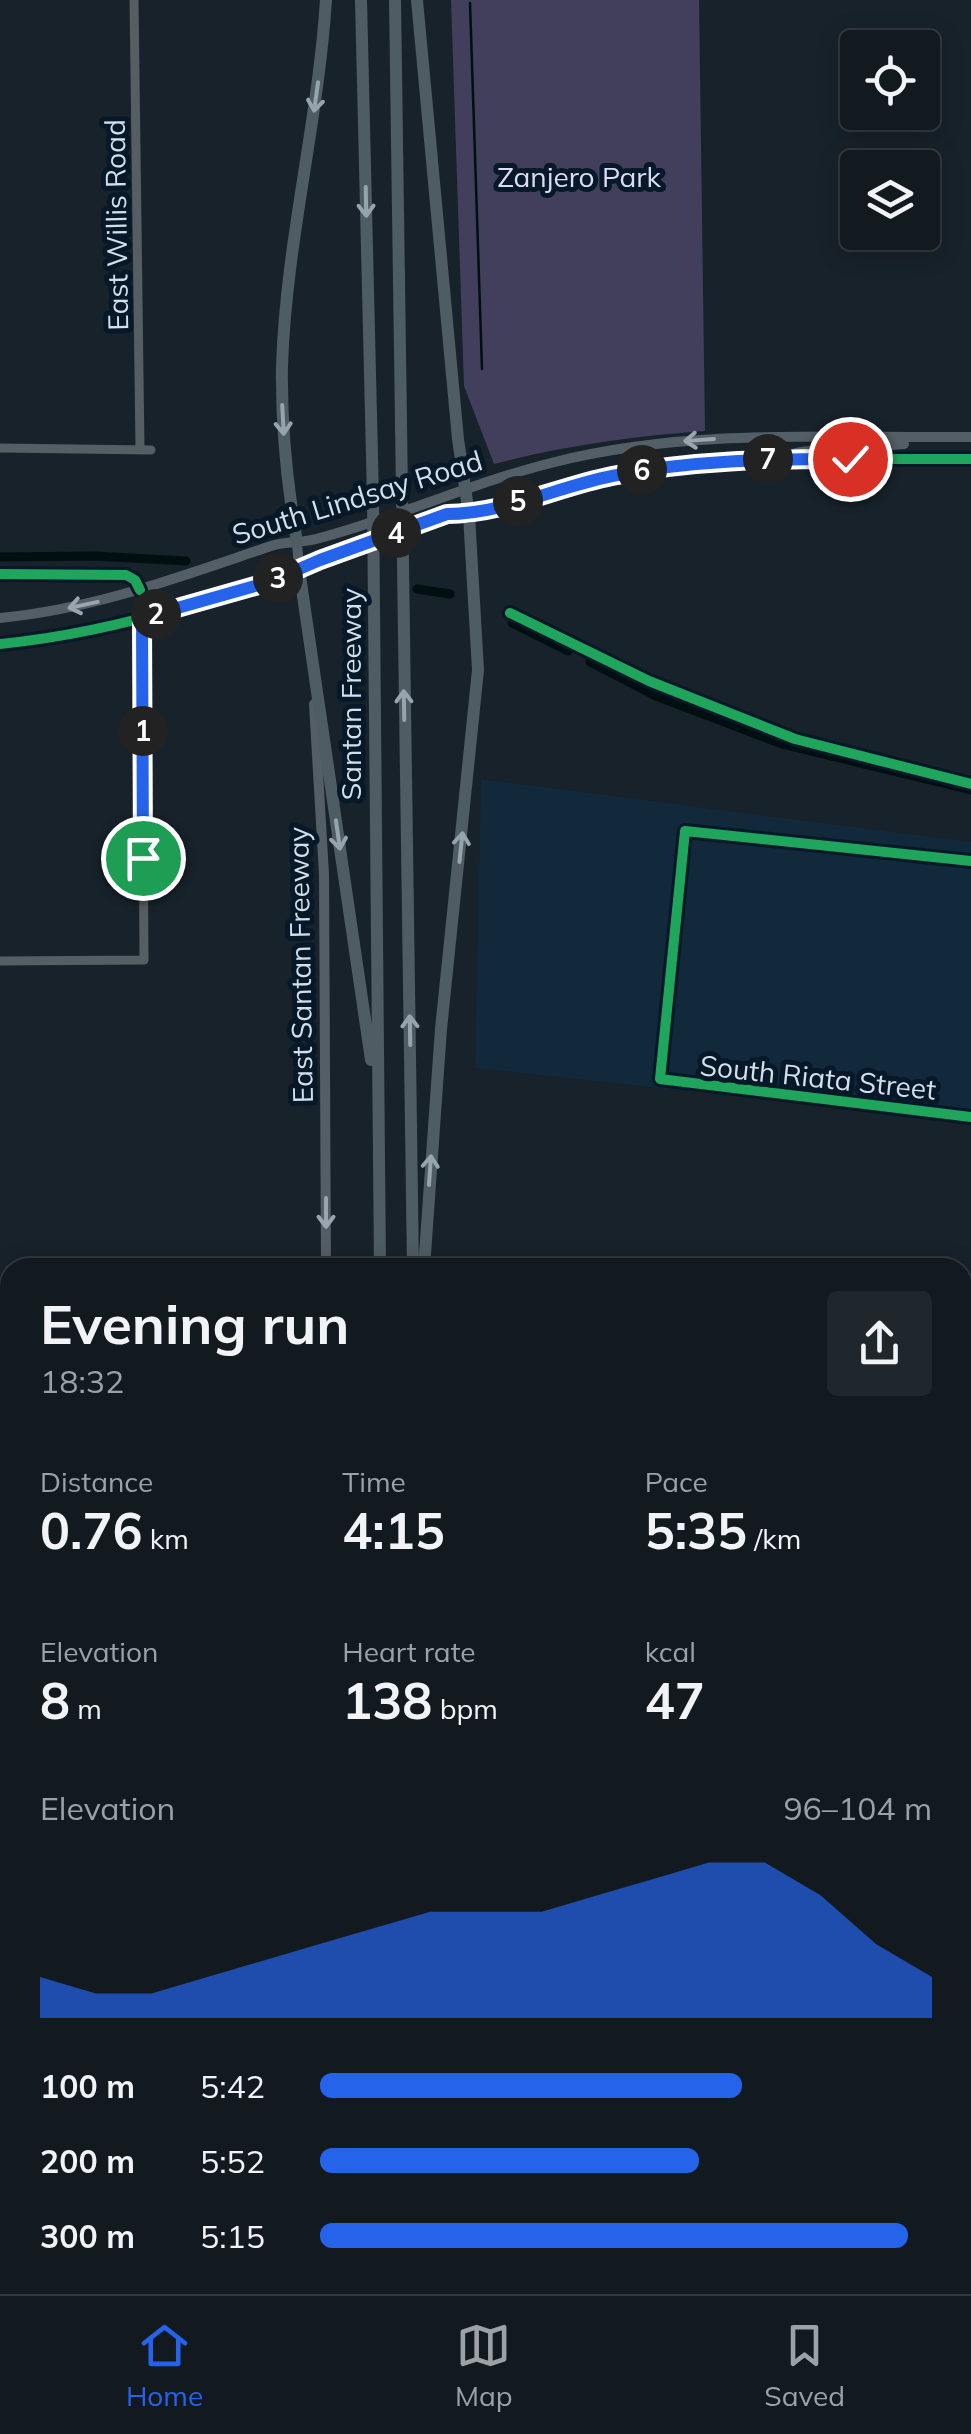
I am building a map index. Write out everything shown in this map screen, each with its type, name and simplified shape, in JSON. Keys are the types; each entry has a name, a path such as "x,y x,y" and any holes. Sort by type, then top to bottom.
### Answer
{"highway":[{"path":"297,542 283,422 282,363 326,0"},
{"name":"Santan Freeway","path":"361,0 374,498 380,1258"},
{"name":"Santan Freeway","path":"396,0 414,1258"},
{"path":"416,0 469,514 478,683 438,1058 425,1258"},
{"path":"299,570 378,1107"}],"main road":[{"name":"South Lindsay Road","path":"0,618 98,602 279,543 313,540 556,461 666,443 736,438 971,438"},
{"path":"782,459 800,451 841,446 850,438"},
{"path":"850,459 868,447 929,438"},
{"name":"South Lindsay Road","path":"0,644 80,633 142,618 269,582 447,514 469,514 609,476 698,462 971,459"},
{"path":"297,542 299,570"},
{"name":"East Santan Freeway","path":"312,663 324,874 326,1258"}],"street":[{"name":"East Willis Road","path":"0,448 146,449 134,0"},
{"path":"0,961 144,960 142,618"},
{"name":"South Riata Street","path":"971,861 685,831 660,1079 971,1116"}],"shaded area":[{"path":"481,779 971,842 971,1122 475,1068"}],"green space":[{"name":"Zanjero Park","path":"451,0 699,0 705,431 598,443 494,464 464,386"}],"waterway":[{"path":"470,3 482,369"},
{"path":"0,557 95,556 186,561"},
{"path":"417,589 450,594"},
{"path":"512,623 568,651"},
{"path":"590,662 656,696 782,744 971,790"}],"cycle path":[{"path":"0,644 115,625 171,610 283,575 447,515 469,515 609,476 698,462 971,459"},
{"path":"0,574 126,575 135,580 140,590"},
{"path":"510,613 649,681 795,739 971,784"},
{"path":"971,861 685,831 660,1079 971,1117"}],"route":[{"path":"143,858 142,618 269,582 447,514 498,508 609,476 698,462 850,459"}]}
